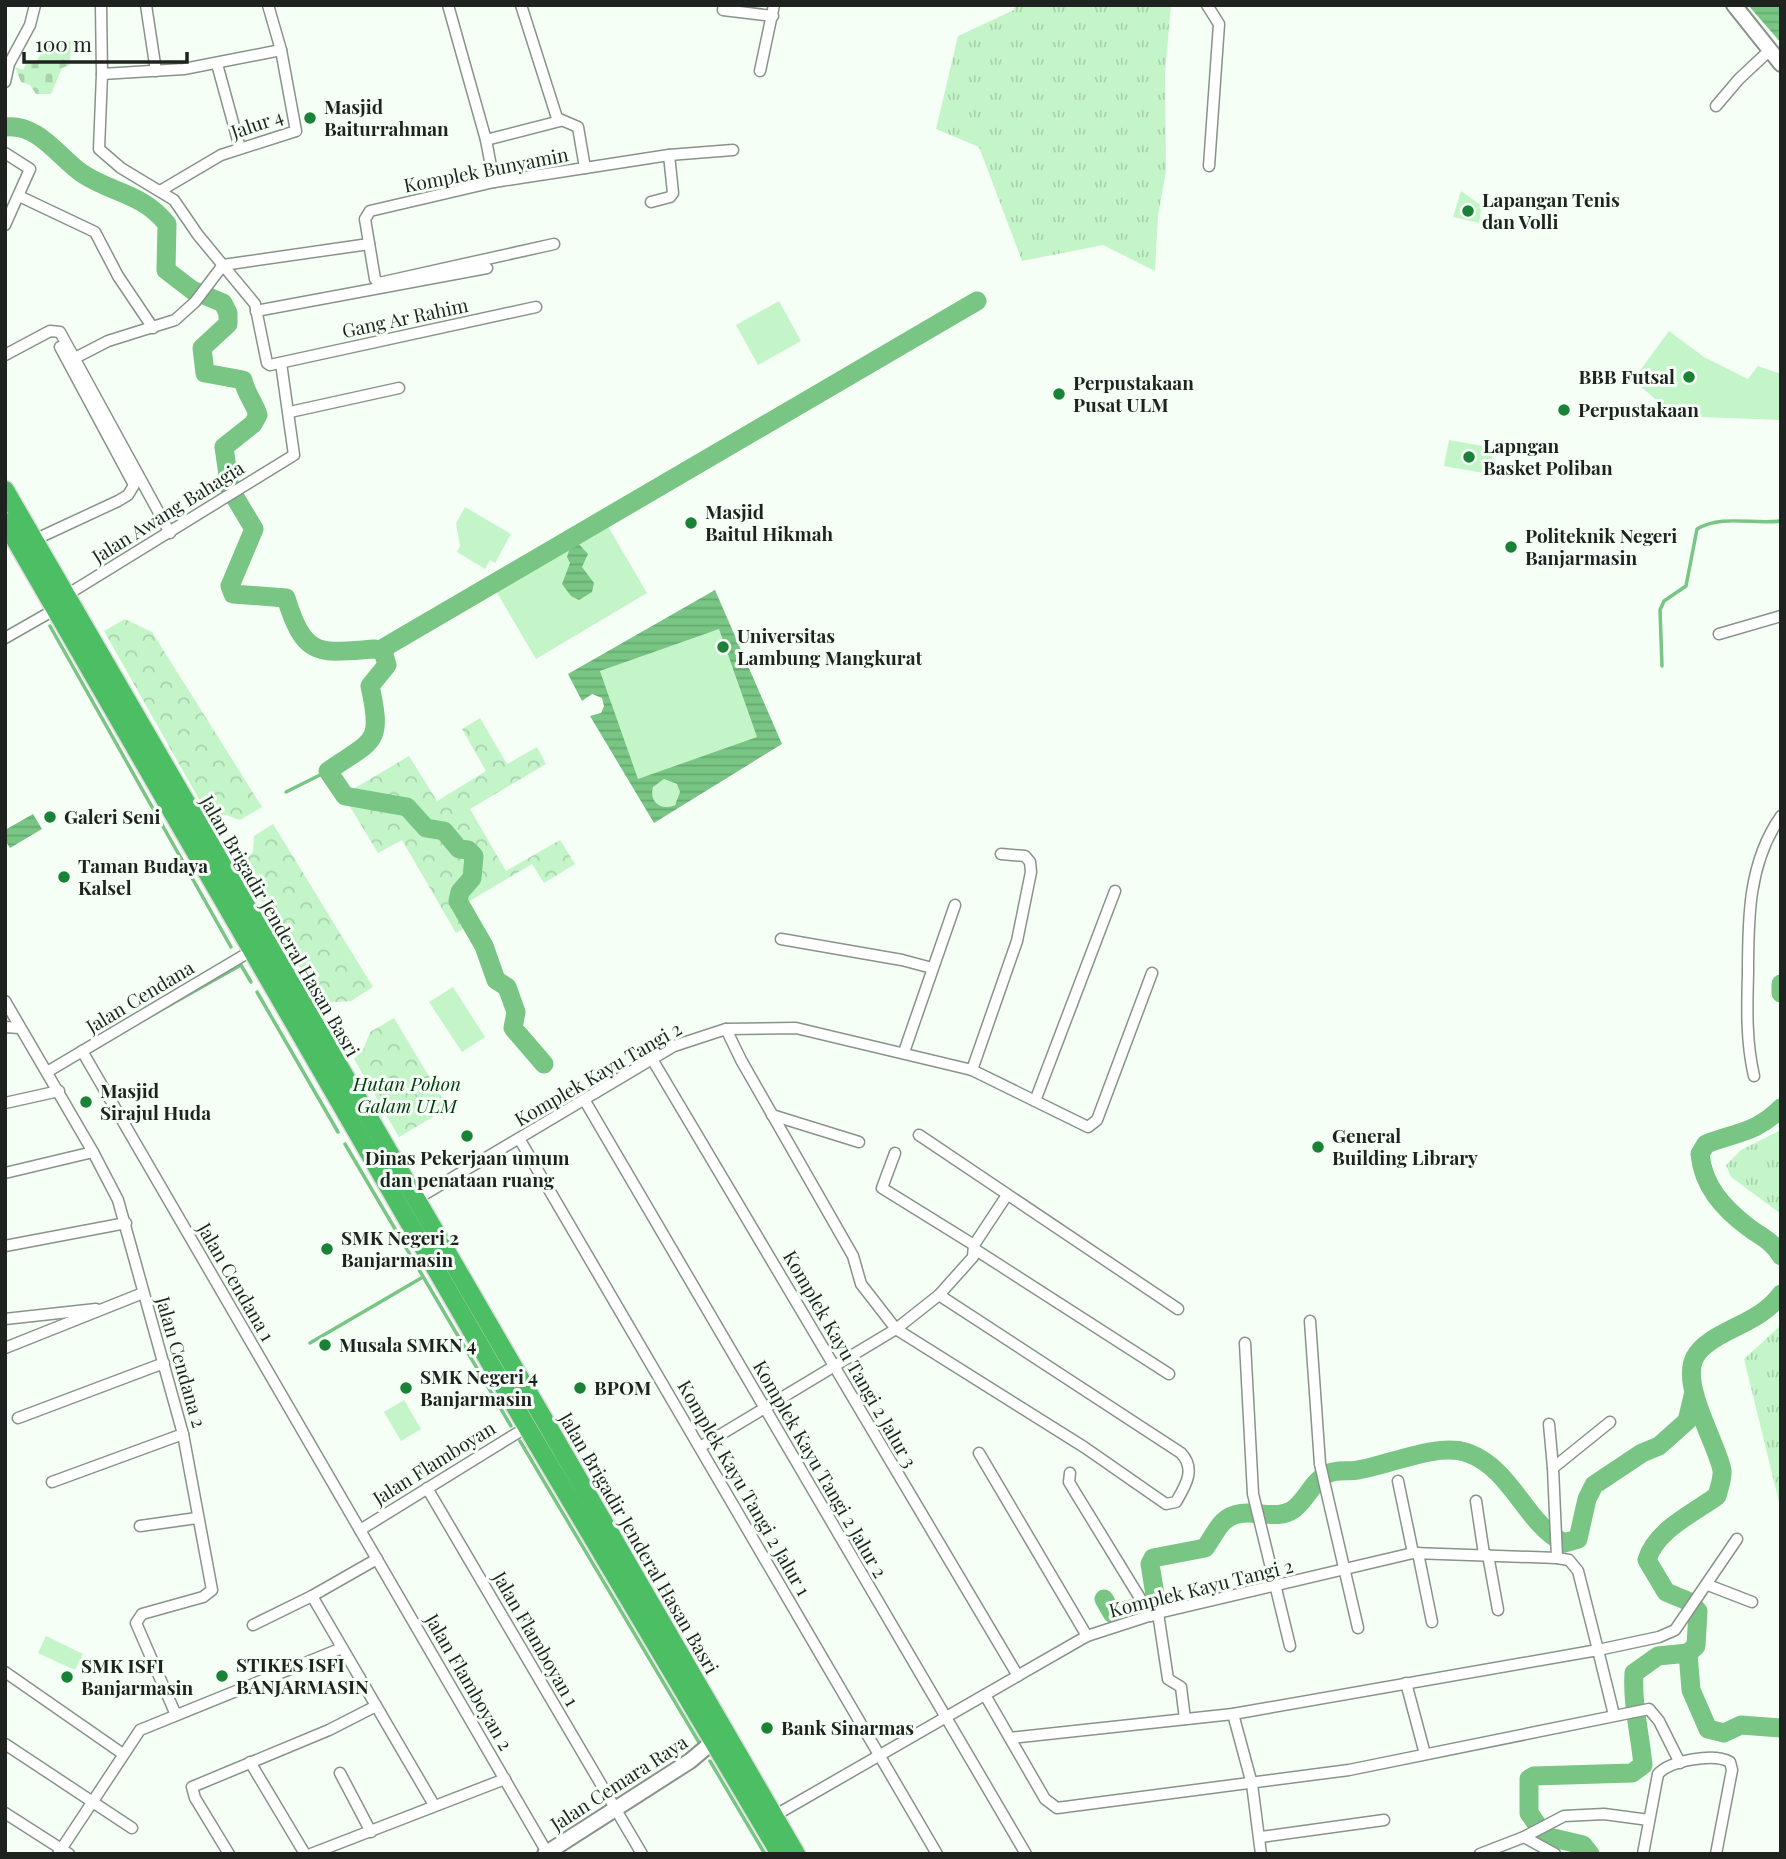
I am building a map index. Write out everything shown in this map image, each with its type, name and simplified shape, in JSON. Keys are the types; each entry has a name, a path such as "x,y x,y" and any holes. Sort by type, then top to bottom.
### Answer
{"highway":[{"name":"Jalan Brigadir Jenderal Hasan Basri","path":"5,490 34,540 60,603 251,951 527,1427 570,1483"},
{"name":"Jalan Brigadir Jenderal Hasan Basri","path":"5,522 60,603 415,1200 579,1499 719,1737 780,1854"},
{"name":"Jalan Brigadir Jenderal Hasan Basri","path":"719,1737 774,1816 796,1854"}],"street":[{"path":"5,82 9,64 30,25 35,5"},
{"path":"101,5 99,149 121,169 174,200 255,304 265,360 270,365 281,363 290,412 399,388"},
{"path":"146,5 156,71"},
{"path":"102,74 217,64 281,50 268,5"},
{"path":"448,5 486,140 494,182"},
{"name":"Komplek Bunyamin","path":"369,244 365,219 370,211 494,182 585,168 578,125 560,121 521,5"},
{"path":"724,5 723,10 774,11 760,71"},
{"path":"1207,5 1219,24 1209,166"},
{"path":"1734,5 1781,64"},
{"path":"1716,106 1739,79 1771,49"},
{"name":"Jalur 4","path":"160,191 203,164 240,148 296,131 281,50"},
{"path":"217,64 240,148"},
{"path":"486,140 560,121"},
{"path":"585,168 669,155 733,150"},
{"path":"5,153 28,165 30,169 19,196 10,207 5,225"},
{"path":"651,202 670,197 673,193 669,155"},
{"path":"19,196 95,232 118,276 153,328"},
{"path":"75,358 108,341 175,320 195,302 223,265 369,244 375,279 379,283 554,244"},
{"path":"256,311 488,268"},
{"name":"Gang Ar Rahim","path":"281,363 536,307"},
{"path":"5,355 50,331 60,332 170,534"},
{"path":"34,540 118,501 128,495 134,485 60,347"},
{"name":"Jalan Awang Bahagia","path":"5,639 289,458 295,449 290,412"},
{"path":"1719,634 1781,616"},
{"path":"1754,1076 1748,1043 1746,936 1749,903 1763,851 1781,816"},
{"path":"972,1070 1017,942 1031,872 1030,862 1025,856 1001,854"},
{"path":"1035,1101 1115,891"},
{"path":"904,1052 955,905"},
{"path":"781,939 902,960 932,968"},
{"name":"Jalan Cendana","path":"47,1072 251,951"},
{"name":"Komplek Kayu Tangi 2","path":"415,1200 674,1046 726,1029 796,1028 972,1070 1088,1127 1097,1120 1152,973"},
{"name":"Jalan Cendana 2","path":"5,1001 93,1152 126,1223 183,1434 211,1592 142,1614 137,1620 138,1629 176,1715"},
{"path":"5,1027 20,1028"},
{"path":"726,1029 853,1256 861,1284 896,1329 1084,1447 1154,1497 1166,1504 1176,1502 1190,1472 1188,1461 1181,1453 939,1296"},
{"name":"Jalan Cendana 1","path":"82,1051 360,1530"},
{"name":"Komplek Kayu Tangi 2 Jalur 3","path":"652,1059 1018,1676"},
{"path":"5,1103 59,1091"},
{"name":"Komplek Kayu Tangi 2 Jalur 2","path":"585,1101 1026,1854"},
{"path":"772,1115 859,1142"},
{"path":"919,1135 1178,1309"},
{"name":"Komplek Kayu Tangi 2 Jalur 1","path":"520,1140 937,1854"},
{"path":"5,1172 93,1152"},
{"path":"895,1153 882,1188 1169,1374"},
{"path":"700,1447 896,1329 939,1296 975,1247 1007,1195"},
{"path":"5,1246 126,1223"},
{"path":"5,1348 143,1293"},
{"path":"5,1319 107,1308"},
{"path":"1310,1321 1320,1464 1358,1628"},
{"path":"1245,1343 1250,1477 1278,1586 1290,1646"},
{"path":"18,1418 164,1363"},
{"path":"1553,1468 1610,1422"},
{"path":"1549,1424 1557,1558 1569,1560 1578,1571 1614,1715"},
{"name":"Jalan Flamboyan","path":"360,1530 527,1427"},
{"path":"52,1482 183,1434"},
{"path":"979,1453 1087,1636"},
{"path":"1070,1473 1069,1482 1155,1615 1168,1679 1181,1687 1185,1719"},
{"path":"1398,1481 1432,1622"},
{"name":"Jalan Flamboyan 1","path":"427,1488 642,1854"},
{"path":"1476,1501 1497,1610"},
{"path":"140,1526 197,1518"},
{"name":"Jalan Flamboyan 2","path":"360,1530 547,1853"},
{"path":"1010,1738 1233,1714 1660,1637 1675,1630 1707,1587 1737,1539"},
{"name":"Komplek Kayu Tangi 2","path":"774,1816 1087,1636 1155,1615 1415,1553 1557,1558"},
{"path":"253,1625 312,1597 377,1559"},
{"path":"1707,1587 1752,1602"},
{"path":"312,1597 434,1805"},
{"path":"5,1813 62,1852 91,1800 141,1730 342,1648"},
{"path":"5,1672 124,1754"},
{"path":"1406,1683 1425,1754"},
{"path":"985,1695 1045,1799 1057,1808 1252,1784 1425,1754 1649,1709 1659,1721 1680,1763"},
{"path":"229,1854 191,1790 195,1784 329,1730 376,1706"},
{"path":"1233,1714 1252,1784 1261,1837 1261,1854"},
{"name":"Jalan Cemara Raya","path":"547,1853 690,1761 719,1737"},
{"path":"5,1744 132,1828"},
{"path":"1643,1854 1656,1779 1665,1767 1721,1758 1730,1762 1732,1770 1716,1854"},
{"path":"250,1762 305,1854"},
{"path":"340,1773 370,1832"},
{"path":"311,1854 505,1779"},
{"path":"1480,1854 1528,1835 1564,1816 1604,1814 1649,1820"},
{"path":"1261,1837 1384,1820"},
{"path":"1528,1835 1555,1854"}],"green space":[{"path":"1015,5 1171,5 1165,73 1166,171 1158,216 1155,271 1103,245 1022,261 979,147 936,129 958,36 1014,10"},
{"path":"71,41 70,65 62,68 51,94 36,94 30,85 21,82 15,67 23,70 28,60 36,63 45,44"},
{"name":"Lapangan Tenis dan Volli","path":"1461,191 1482,206 1479,223 1453,217"},
{"path":"779,301 801,341 758,365 736,325"},
{"name":"BBB Futsal","path":"1669,331 1704,357 1748,379 1758,366 1781,374 1781,420 1675,416 1633,380"},
{"name":"Lapngan Basket Poliban","path":"1449,440 1494,448 1489,474 1444,466"},
{"path":"465,507 511,534 495,563 490,560 485,569 457,552 460,546 456,523"},
{"path":"606,523 647,593 536,659 496,591"},
{"path":"125,619 152,632 262,807 240,820 226,815 209,817 104,631"},
{"path":"719,628 758,737 638,780 600,671"},
{"path":"480,718 507,764 537,747 546,764 470,809 506,871 560,840 575,864 544,883 532,864 468,902 478,920 456,933 402,840 378,853 343,795 409,756 437,801 486,771 462,729"},
{"path":"666,779 676,783 680,793 676,803 666,807 656,803 652,793 656,783"},
{"path":"273,824 373,987 351,1001 320,1003 241,866 253,852 254,836"},
{"path":"453,987 485,1037 462,1052 429,1002"},
{"name":"Hutan Pohon Galam ULM","path":"394,1018 448,1108 399,1137 354,1059 363,1050 370,1032"},
{"path":"1781,1130 1781,1214 1731,1177 1726,1165 1741,1150"},
{"path":"1781,1325 1781,1510 1744,1359"},
{"path":"404,1400 421,1429 401,1441 384,1412"},
{"path":"46,1636 83,1654 75,1670 38,1653"}],"shaded area":[{"path":"1748,5 1781,5 1781,43"},
{"path":"576,541 588,554 582,567 594,583 592,592 579,600 571,596 562,584 570,563 567,557 571,544"},
{"path":"715,590 782,744 654,823 590,716 601,713 604,706 602,698 592,694 582,701 568,674","holes":["719,629 757,737 638,779 600,671","664,779 677,784 680,792 675,805 670,807 657,804 653,797 653,787"]},
{"path":"33,814 42,829 10,848 5,840 5,830"}],"waterway":[{"path":"5,127 28,130 94,181 148,206 167,224 166,270 192,290 223,303 228,313 228,324 202,348 205,373 243,380 258,415 253,424 224,447 230,489 254,529 230,586 233,594 286,598 300,632 317,648 327,651 383,651 387,665 370,686 375,720 371,739 356,753 328,771 345,796 407,807 426,828 444,831 459,849 468,850 474,856 472,878 460,892 458,901 484,946 496,980 507,987 516,1012 513,1028 544,1064"},
{"path":"380,650 977,301"},
{"path":"1662,666 1660,610 1664,601 1686,586 1697,529 1727,521 1781,521"},
{"path":"50,626 231,947"},
{"path":"286,792 328,771"},
{"path":"152,1015 241,965 251,982"},
{"path":"1781,984 1781,993"},
{"path":"257,992 338,1132"},
{"path":"1781,1108 1746,1131 1706,1144 1700,1154 1705,1176 1723,1204 1770,1243 1781,1256"},
{"path":"345,1144 511,1426"},
{"path":"310,1343 423,1277"},
{"path":"1688,1653 1696,1646 1698,1611 1690,1602 1666,1592 1647,1560 1658,1540 1667,1531 1717,1496 1721,1483 1719,1458 1695,1397 1692,1382 1695,1357 1711,1341 1772,1305 1781,1294"},
{"path":"1104,1599 1112,1613 1154,1604 1156,1601 1150,1564 1153,1558 1205,1548 1220,1525 1231,1516 1286,1513 1299,1505 1317,1481 1331,1472 1358,1470 1442,1450 1468,1453 1483,1461 1496,1471 1550,1534 1564,1543 1578,1539 1587,1499 1594,1485 1642,1453 1659,1446 1687,1421 1694,1392"},
{"path":"520,1441 700,1744"},
{"path":"1688,1653 1691,1690 1708,1729 1724,1733 1741,1725 1781,1728"},
{"path":"1590,1854 1583,1845 1545,1836 1529,1813 1529,1779 1534,1776 1632,1773 1643,1765 1635,1708 1634,1673 1658,1656 1688,1653"},
{"path":"710,1761 765,1854"}],"place":[{"name":"Masjid Baiturrahman","path":"310,118"},
{"name":"Lapangan Tenis dan Volli","path":"1468,211"},
{"name":"BBB Futsal","path":"1689,377"},
{"name":"Perpustakaan Pusat ULM","path":"1059,394"},
{"name":"Perpustakaan","path":"1564,410"},
{"name":"Lapngan Basket Poliban","path":"1469,457"},
{"name":"Masjid Baitul Hikmah","path":"691,523"},
{"name":"Politeknik Negeri Banjarmasin","path":"1511,547"},
{"name":"Universitas Lambung Mangkurat","path":"723,647"},
{"name":"Galeri Seni","path":"50,817"},
{"name":"Taman Budaya Kalsel","path":"64,877"},
{"name":"Masjid Sirajul Huda","path":"86,1102"},
{"name":"Dinas Pekerjaan umum dan penataan ruang","path":"467,1136"},
{"name":"General Building Library","path":"1318,1147"},
{"name":"SMK Negeri 2 Banjarmasin","path":"327,1249"},
{"name":"Musala SMKN 4","path":"325,1345"},
{"name":"SMK Negeri 4 Banjarmasin","path":"406,1388"},
{"name":"BPOM","path":"580,1388"},
{"name":"STIKES ISFI BANJARMASIN","path":"222,1676"},
{"name":"SMK ISFI Banjarmasin","path":"67,1677"},
{"name":"Bank Sinarmas","path":"767,1728"}]}
